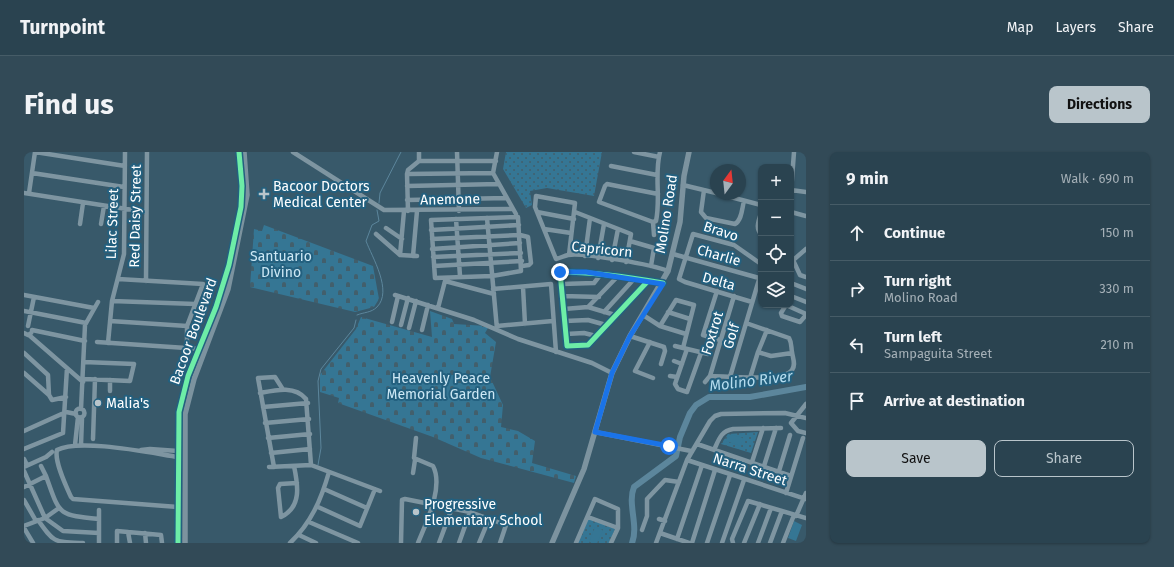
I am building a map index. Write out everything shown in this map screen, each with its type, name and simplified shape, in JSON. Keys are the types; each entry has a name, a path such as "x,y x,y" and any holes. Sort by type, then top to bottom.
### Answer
{"main road":[{"name":"Bacoor Boulevard","path":"185,543 185,414 190,390 222,287 241,207 242,186 238,152"},
{"name":"Bacoor Boulevard","path":"178,543 178,423 182,398 228,289 246,208 247,182 244,152"},
{"name":"Molino Road","path":"552,543 584,469 612,373 630,336 663,284 668,271 680,222 683,185 689,152"}],"street":[{"path":"125,166 35,152 32,173 26,193 146,212"},
{"name":"Lilac Street","path":"108,343 112,301 124,254 125,152"},
{"name":"Red Daisy Street","path":"146,281 147,152"},
{"name":"Anemone","path":"293,152 380,208 388,211 513,209"},
{"path":"419,152 419,161"},
{"path":"457,152 460,211"},
{"path":"497,152 493,173 516,214"},
{"path":"634,152 659,155 657,175 659,207 656,221 653,222 654,235"},
{"path":"793,164 794,152"},
{"path":"400,254 406,211 408,170 419,161 496,161"},
{"path":"611,166 657,175"},
{"path":"32,173 124,187"},
{"path":"407,174 493,173"},
{"path":"407,186 499,184"},
{"path":"653,222 606,206 599,202 604,186 607,184 658,194"},
{"path":"683,185 710,192"},
{"path":"704,190 701,212 706,218 735,224 738,222 744,201"},
{"path":"794,191 806,192"},
{"path":"568,255 576,203 536,196 535,207 544,228 571,233"},
{"path":"407,200 507,198"},
{"path":"740,200 758,204"},
{"path":"80,224 83,203"},
{"path":"101,224 104,206"},
{"path":"376,234 400,254 415,256 417,211"},
{"path":"537,212 574,219"},
{"path":"575,212 631,234 626,262"},
{"path":"794,213 806,216"},
{"path":"518,217 522,264 521,272 492,276 435,278 431,220 456,219 518,217"},
{"path":"486,218 497,328"},
{"path":"585,256 590,218"},
{"path":"456,219 460,276"},
{"path":"598,258 604,224"},
{"path":"432,230 519,225"},
{"path":"386,228 402,239"},
{"name":"Capricorn","path":"544,228 556,259 568,255 585,256 651,266 668,271"},
{"path":"612,260 618,229"},
{"name":"Bravo","path":"685,256 694,234 734,245 758,262"},
{"path":"432,239 520,235 530,238 532,263 529,265 491,264 434,266"},
{"path":"630,241 654,248 651,266"},
{"path":"432,249 520,243"},
{"path":"794,259 806,249"},
{"path":"433,258 520,253"},
{"path":"802,253 806,259"},
{"name":"Charlie","path":"673,254 758,275"},
{"name":"Delta","path":"685,256 680,280 752,302"},
{"path":"794,264 800,275 806,277"},
{"path":"648,281 588,345 567,346 560,272 586,272 618,276 648,281 663,284"},
{"path":"562,284 594,284 601,274"},
{"path":"588,307 618,276"},
{"path":"118,279 203,284 187,326 187,347"},
{"path":"604,312 634,279"},
{"path":"438,308 445,281 493,292 551,284 556,352"},
{"name":"Golf","path":"730,377 758,282"},
{"path":"794,284 806,289"},
{"path":"523,287 525,324"},
{"path":"717,291 703,335 720,340"},
{"path":"24,295 94,308"},
{"path":"392,322 397,295 497,328 612,373"},
{"path":"563,296 599,297"},
{"name":"Foxtrot","path":"710,376 734,296"},
{"path":"794,297 806,302"},
{"path":"34,298 26,327 27,333 83,381 94,379 130,381 136,365 84,362"},
{"path":"401,325 408,298"},
{"path":"660,326 676,300 694,305 686,334 682,364 675,384 678,389 687,392 701,353"},
{"path":"112,301 195,304"},
{"path":"409,328 416,301"},
{"path":"24,431 66,412 78,416 85,413 82,409 86,323 98,302"},
{"path":"422,330 428,305"},
{"path":"564,309 588,307 615,315"},
{"path":"784,308 781,314 782,316 800,322 806,314 793,308"},
{"path":"24,311 86,323"},
{"path":"668,312 690,319"},
{"path":"643,315 660,326 686,334"},
{"path":"565,321 588,320 606,325"},
{"path":"110,321 187,326"},
{"path":"497,328 554,321"},
{"path":"705,382 710,376 750,378 787,375 792,370 794,362 789,338 746,323"},
{"path":"750,378 767,330"},
{"path":"27,333 85,341"},
{"path":"566,334 584,333 596,336"},
{"path":"630,336 664,347 665,350 661,364"},
{"path":"97,342 202,349"},
{"path":"650,342 635,370 653,378"},
{"path":"675,346 708,354"},
{"path":"758,352 771,356 792,352"},
{"path":"24,353 48,375 49,395"},
{"path":"674,361 682,364"},
{"path":"24,450 64,433 67,368"},
{"path":"24,373 49,395 52,400 66,397"},
{"path":"670,376 677,377"},
{"path":"282,388 275,377 258,378 271,453 271,467 312,465 380,491"},
{"path":"93,439 94,379"},
{"path":"110,380 110,391"},
{"path":"260,393 282,388 303,395 308,403 312,465"},
{"path":"263,408 308,403"},
{"path":"805,405 791,423 798,431 806,433"},
{"path":"78,445 77,410 82,409"},
{"path":"656,543 687,460 710,421 721,414 785,413 806,418"},
{"path":"265,423 309,419"},
{"path":"752,462 763,428"},
{"path":"714,450 721,436 726,430 779,428 764,466"},
{"path":"595,432 691,451"},
{"path":"268,438 310,434"},
{"path":"779,471 790,435"},
{"path":"413,473 416,438"},
{"path":"786,493 803,438"},
{"path":"697,444 791,476"},
{"path":"24,460 26,466 65,446 78,445 178,454"},
{"path":"271,453 310,450"},
{"path":"55,451 60,469 73,499 178,507"},
{"path":"415,460 433,466 436,488 433,504 418,543"},
{"name":"Narra Street","path":"687,460 805,499"},
{"path":"677,539 702,465"},
{"path":"41,466 58,508 70,516 99,519"},
{"path":"294,466 297,483 297,500 289,513 281,516 278,488 280,484 297,483"},
{"path":"660,533 691,543 716,470"},
{"path":"24,471 45,518 64,532 99,533"},
{"path":"290,543 309,522 318,507 329,472"},
{"path":"707,543 730,475"},
{"path":"24,487 46,476"},
{"path":"642,530 647,516 647,499 666,480 679,482"},
{"path":"722,543 744,480"},
{"path":"324,489 367,508"},
{"path":"318,507 360,526 375,489"},
{"path":"783,543 795,515 805,499 806,493"},
{"path":"400,543 403,499 470,512 506,525 500,543"},
{"path":"576,543 595,499 618,509 618,528 611,543"},
{"path":"24,500 50,540 64,543 83,543"},
{"path":"733,542 748,501 806,518"},
{"path":"744,543 760,504"},
{"path":"33,543 24,527 45,518 58,508"},
{"path":"439,543 452,508"},
{"path":"758,543 772,508"},
{"path":"99,510 99,543"},
{"path":"770,543 782,511"},
{"path":"459,543 470,512"},
{"path":"588,516 618,528"},
{"path":"480,543 489,519"},
{"path":"659,519 665,521"},
{"path":"309,522 358,543"},
{"path":"117,543 117,531 161,535 162,543"},
{"path":"128,532 130,543"},
{"path":"145,533 146,543"},
{"path":"298,535 316,543"}],"green space":[{"path":"506,152 602,152 594,196 547,188 530,191 532,205 526,208 503,169"},
{"name":"Santuario Divino","path":"264,225 373,266 379,299 374,307 355,312 250,287 254,229 262,231"},
{"name":"Heavenly Peace Memorial Garden","path":"430,311 452,319 454,324 487,326 488,328 485,333 496,342 490,377 503,405 501,427 518,431 535,441 532,463 576,476 574,483 481,458 433,437 338,403 339,398 320,392 320,375 356,329 361,317 432,337"},
{"path":"758,432 751,453 721,444 728,434"},
{"path":"728,434 743,438 741,446 726,441"},
{"path":"588,518 615,529 609,543 578,543"},
{"path":"794,521 802,525 796,541 788,538"},
{"path":"595,527 603,530 597,543 589,542"}],"waterway":[{"path":"379,203 380,193 401,152"},
{"path":"357,315 375,309 381,300 383,292 380,274 366,241 372,225 379,221 377,210"},
{"path":"318,465 321,448 318,381 321,369 354,328 356,320"},
{"name":"Molino River","path":"632,543 634,536 632,500 634,487 676,456 680,437 690,413 696,405 709,397 750,397 806,387"}],"cycle path":[{"path":"178,543 179,412 188,376 216,307 229,265 241,207 242,186 239,152"},
{"path":"648,281 588,345 567,346 560,272 612,275 663,283"}],"place":[{"name":"Bacoor Doctors Medical Center","path":"264,194"},
{"name":"Malia's","path":"98,403"},
{"name":"Progressive Elementary School","path":"416,512"}],"route":[{"path":"560,272 586,272 663,284 630,336 612,373 595,432 669,446"}]}
